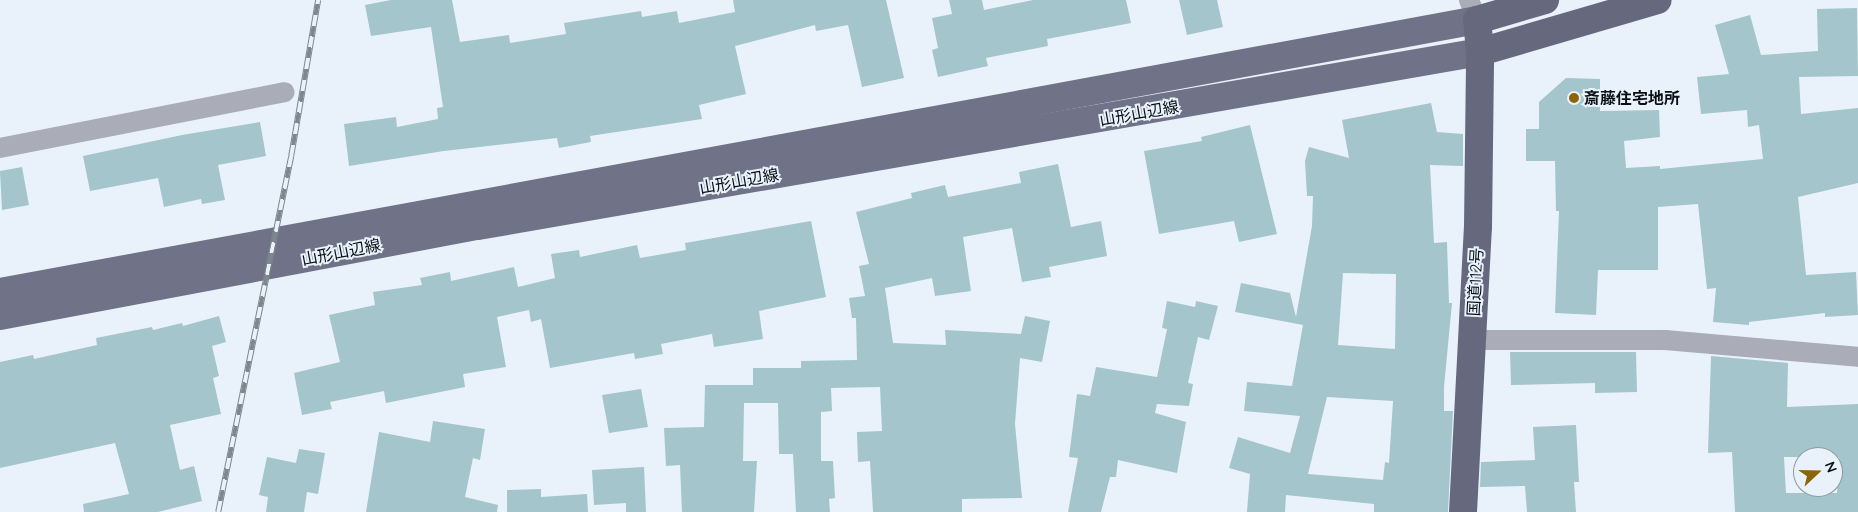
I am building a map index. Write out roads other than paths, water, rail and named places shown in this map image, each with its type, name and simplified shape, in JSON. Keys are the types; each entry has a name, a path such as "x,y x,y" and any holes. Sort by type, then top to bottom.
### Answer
{"highway":[{"path":"1473,10 1546,0"},
{"path":"1480,52 1658,0"},
{"name":"国道112号","path":"1463,512 1478,228 1480,52 1473,10"}],"main road":[{"name":"山形山辺線","path":"0,292 1070,96 1473,10"},
{"name":"山形山辺線","path":"0,316 478,226 1081,123 1480,52"}],"street":[{"path":"0,148 284,92"},
{"path":"1471,340 1664,340 1858,357"}],"railway":[{"path":"218,512 291,156 318,0"}],"place":[{"name":"斎藤住宅地所","path":"1574,98"}]}
